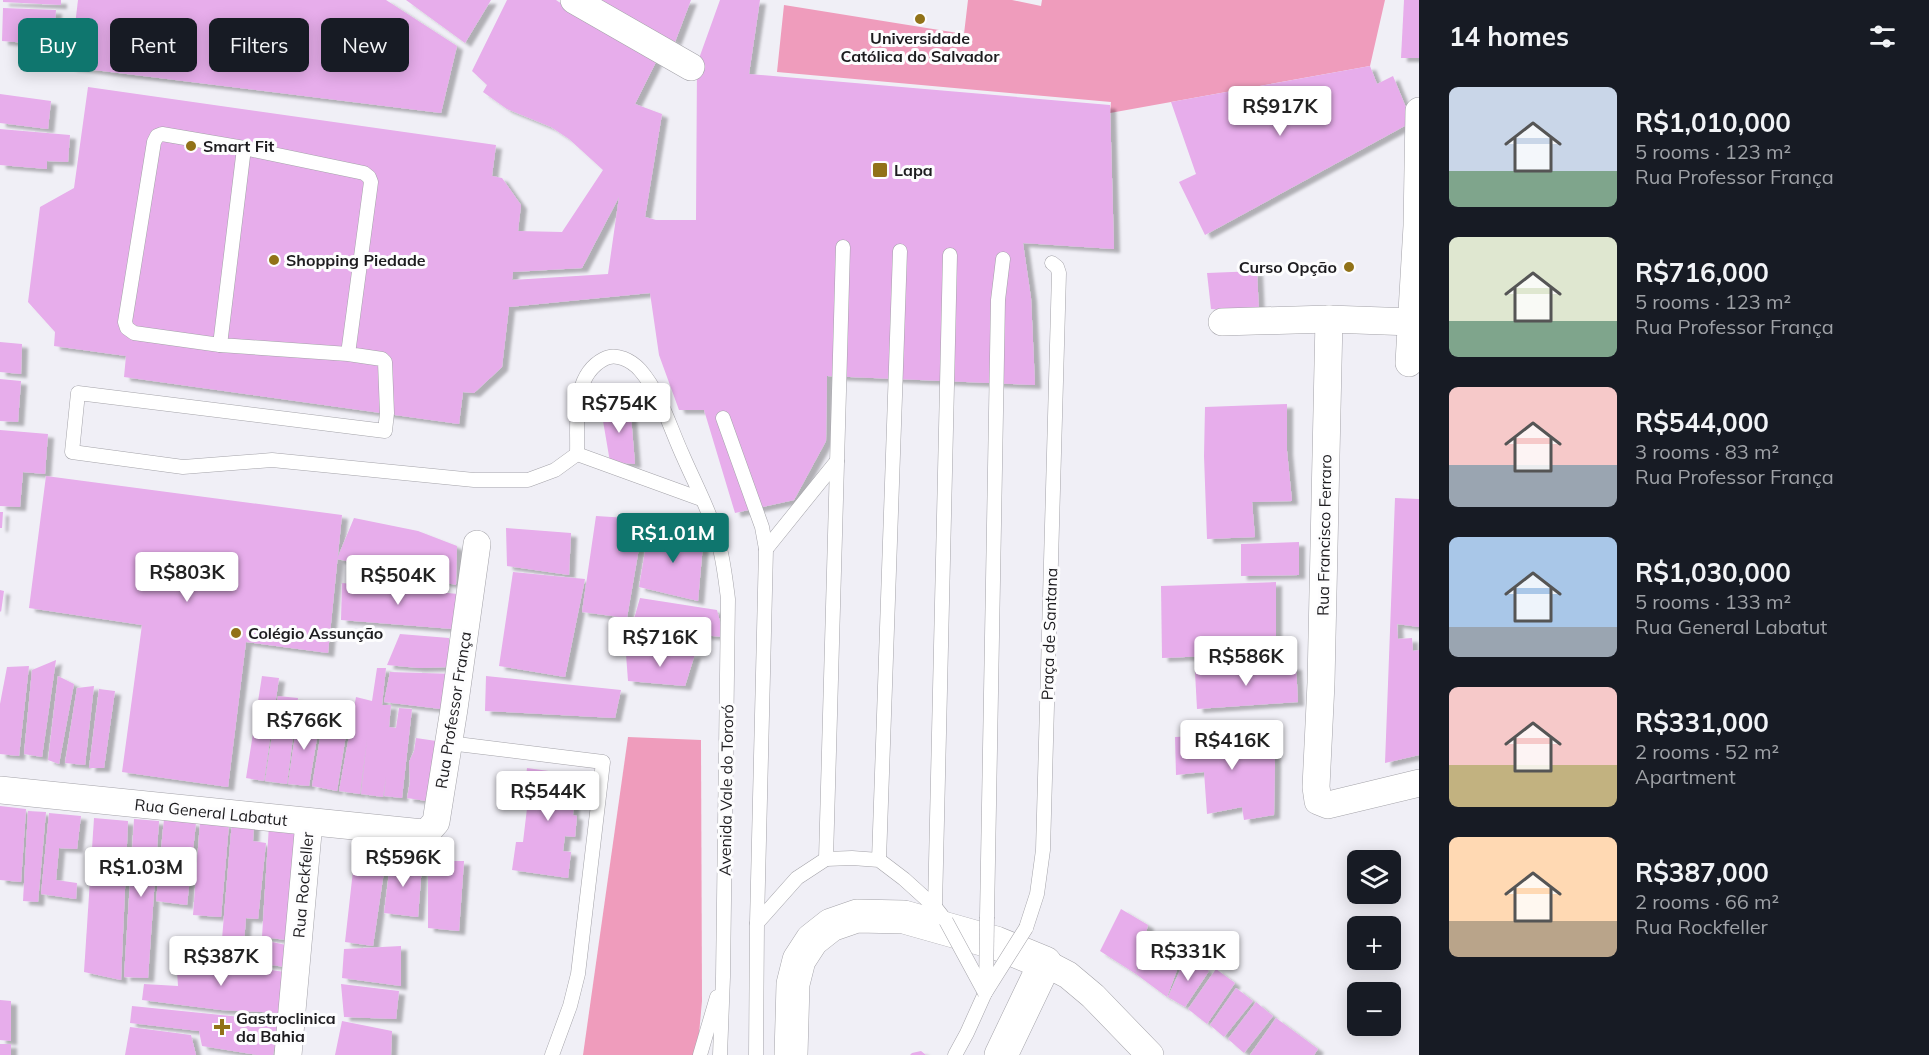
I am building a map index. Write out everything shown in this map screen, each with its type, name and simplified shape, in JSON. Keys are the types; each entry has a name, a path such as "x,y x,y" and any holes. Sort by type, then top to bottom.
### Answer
{"street":[{"path":"574,0 691,67"},
{"path":"1409,363 1417,226 1419,111"},
{"path":"1222,322 1329,320 1412,322"},
{"name":"Rua Francisco Ferraro","path":"1329,320 1321,683 1316,787 1318,801 1328,805 1419,783"},
{"name":"Rua Professor França","path":"423,833 436,822 477,544"},
{"name":"Rua General Labatut","path":"0,790 423,833"},
{"name":"Rua Rockfeller","path":"288,1055 309,822"},
{"path":"791,1055 793,984 799,960 812,940 831,925 857,916 904,917 996,943 1046,963 1068,975 1093,996 1150,1055"},
{"path":"1000,1055 1046,963"}],"lane":[{"path":"348,354 371,182 369,177 364,173 244,148 162,134 157,136 154,142 125,322 127,328 134,333 220,345 348,354 382,359 385,362 387,413 385,431 78,393 72,452 183,467 272,460 503,481 528,480 555,470 577,454 701,499"},
{"path":"220,345 244,148"},
{"path":"826,859 843,247"},
{"path":"879,860 900,251"},
{"path":"935,907 950,255"},
{"path":"986,993 998,300 1003,259"},
{"name":"Praça de Santana","path":"955,1055 986,993 1026,928 1037,894 1043,850 1059,273 1057,267 1052,263"},
{"name":"Avenida Vale do Tororó","path":"577,454 579,395 586,374 594,365 607,357 624,358 639,368 653,388 720,548 728,599 720,1055"},
{"path":"723,418 762,527 766,549 756,1055"},
{"path":"766,549 837,461"},
{"path":"448,743 603,762 578,974 570,1006 552,1055"},
{"path":"757,923 797,878 826,859 879,860 935,907 946,921 986,993"},
{"name":"Avenida Vale do Tororó","path":"700,1055 723,977"}],"shaded area":[{"path":"968,0 1012,0 1041,6 1042,0 1385,0 1370,66 1110,113 1111,102 777,72 784,5 964,34"},
{"path":"628,737 701,740 702,1001 698,1045 694,1055 583,1055"}],"building":[{"path":"3,0 61,0 61,5 3,2"},
{"path":"78,0 386,0 457,46 441,113 110,72 197,72 197,18 110,18 110,72 98,70 98,18 76,18"},
{"path":"406,0 491,0 465,43"},
{"path":"507,0 556,0 657,60 635,104 662,114 645,217 656,220 696,220 697,64 720,0 760,0 749,74 1110,105 1114,249 1023,243 1031,298 1035,385 827,376 826,441 794,500 735,513 704,410 679,410 659,355 650,293 509,307 502,367 474,393 463,392 459,424 124,377 126,356 54,346 55,332 28,302 40,207 74,188 88,87 496,145 492,176 502,178 521,205 518,231 562,232 603,170 569,139 551,127 507,109 483,92 487,85 472,71","holes":["619,197 608,274 512,280 513,272 582,268"]},
{"path":"598,0 691,0 675,42 623,16"},
{"path":"1404,0 1419,0 1419,58 1401,58"},
{"path":"3,8 56,10 55,18 18,18 18,42 2,41"},
{"path":"1370,66 1377,84 1393,76 1412,122 1205,235 1179,182 1196,174 1171,102"},
{"path":"0,94 51,101 48,129 0,123"},
{"path":"0,129 70,135 68,162 47,161 47,169 0,165"},
{"path":"1257,271 1259,312 1211,309 1207,273"},
{"path":"0,342 22,344 21,374 0,372"},
{"path":"0,379 21,381 18,422 0,421"},
{"path":"1287,404 1287,451 1292,501 1252,502 1255,537 1207,539 1205,407"},
{"path":"630,405 635,464 610,462 601,409"},
{"path":"0,430 48,434 45,474 23,472 20,507 0,506"},
{"name":"Colégio Assunção","path":"46,476 342,515 328,653 246,642 228,787 122,772 142,625 29,608"},
{"path":"1395,498 1419,499 1419,627 1397,624 1398,639 1412,638 1413,651 1419,650 1419,755 1385,763"},
{"path":"0,512 3,512 2,528 0,528"},
{"path":"596,516 644,519 627,618 582,612"},
{"path":"354,518 418,531 457,546 456,585 337,559"},
{"path":"506,528 571,533 569,575 507,566"},
{"path":"648,533 704,533 698,601 639,587"},
{"path":"1299,542 1299,575 1241,576 1241,544"},
{"path":"513,572 585,579 565,677 499,666"},
{"path":"1276,582 1276,653 1162,658 1161,586"},
{"path":"342,583 458,594 453,629 341,620"},
{"path":"0,590 4,591 1,612 0,611"},
{"path":"640,598 717,610 724,637 631,629"},
{"path":"400,634 449,638 450,667 419,668 387,665"},
{"path":"626,654 695,654 685,686 628,681"},
{"path":"56,660 42,757 24,754 32,670"},
{"path":"29,666 19,756 0,754 0,704 7,667"},
{"path":"1296,666 1298,702 1197,709 1195,672"},
{"path":"377,668 386,668 382,705 391,705 389,727 396,728 399,708 412,709 402,798 384,796 386,777 383,797 361,794 367,739 360,794 339,791 356,697 372,701"},
{"path":"390,672 456,674 449,710 384,702"},
{"path":"58,676 74,684 59,764 48,760"},
{"path":"262,676 279,678 264,781 246,778"},
{"path":"486,676 621,690 615,718 485,711"},
{"path":"94,686 85,765 65,763 77,688"},
{"path":"99,689 115,691 104,768 89,768"},
{"path":"278,696 298,698 287,784 265,781"},
{"path":"298,715 320,720 309,786 288,784"},
{"path":"323,720 348,722 337,791 312,786"},
{"path":"1273,732 1274,815 1244,820 1242,807 1207,814 1204,772 1176,775 1175,737"},
{"path":"416,738 443,742 433,802 407,798 410,782 409,762"},
{"path":"527,768 585,776 581,805 574,804 573,815 577,816 575,837 565,836 563,851 571,852 568,878 512,870 516,842 523,842 528,800 523,799"},
{"path":"0,806 26,809 21,882 0,880"},
{"path":"28,811 46,812 38,902 23,901"},
{"path":"49,813 81,816 77,849 59,848 56,880 77,883 76,899 41,894"},
{"path":"94,818 128,821 121,980 84,972"},
{"path":"134,819 159,821 148,978 124,977"},
{"path":"164,819 196,823 187,905 156,901"},
{"path":"232,821 254,824 253,841 266,843 258,919 246,918 244,942 222,939"},
{"path":"200,822 229,824 221,917 193,915"},
{"path":"269,825 305,830 295,941 262,937"},
{"path":"389,838 373,946 345,942 355,853 354,840"},
{"path":"391,856 408,858 409,865 422,866 418,917 384,913"},
{"path":"428,861 464,861 459,931 428,928"},
{"path":"1121,909 1148,925 1136,974 1100,951"},
{"path":"1153,937 1183,954 1167,997 1136,974"},
{"path":"258,939 291,946 285,967 251,962"},
{"path":"401,946 401,986 342,978 344,949"},
{"path":"176,956 285,972 282,1013 221,1010 142,1000 144,984 178,986"},
{"path":"1186,957 1209,971 1185,1007 1168,997"},
{"path":"1216,969 1235,983 1207,1024 1188,1009"},
{"path":"341,984 399,991 396,1019 344,1017"},
{"path":"1236,988 1253,1001 1224,1037 1210,1025"},
{"path":"0,1000 11,1001 11,1041 0,1040"},
{"path":"1256,1002 1273,1016 1244,1053 1228,1039"},
{"name":"Gastroclinica da Bahia","path":"132,1006 280,1021 273,1055 257,1055 202,1046 199,1031 130,1023"},
{"path":"1276,1018 1318,1049 1314,1055 1250,1055"},
{"path":"342,1021 392,1031 391,1055 335,1055"},
{"path":"130,1027 191,1035 196,1055 125,1055"},
{"path":"0,1044 11,1044 11,1055 0,1055"},
{"path":"921,1051 926,1055 910,1055 912,1053"}],"place":[{"name":"Universidade Católica do Salvador","path":"920,19"},
{"name":"Smart Fit","path":"191,146"},
{"name":"Lapa","path":"880,170"},
{"name":"Shopping Piedade","path":"274,260"},
{"name":"Curso Opção","path":"1349,267"},
{"name":"Colégio Assunção","path":"236,633"},
{"name":"Gastroclinica da Bahia","path":"222,1027"}]}
